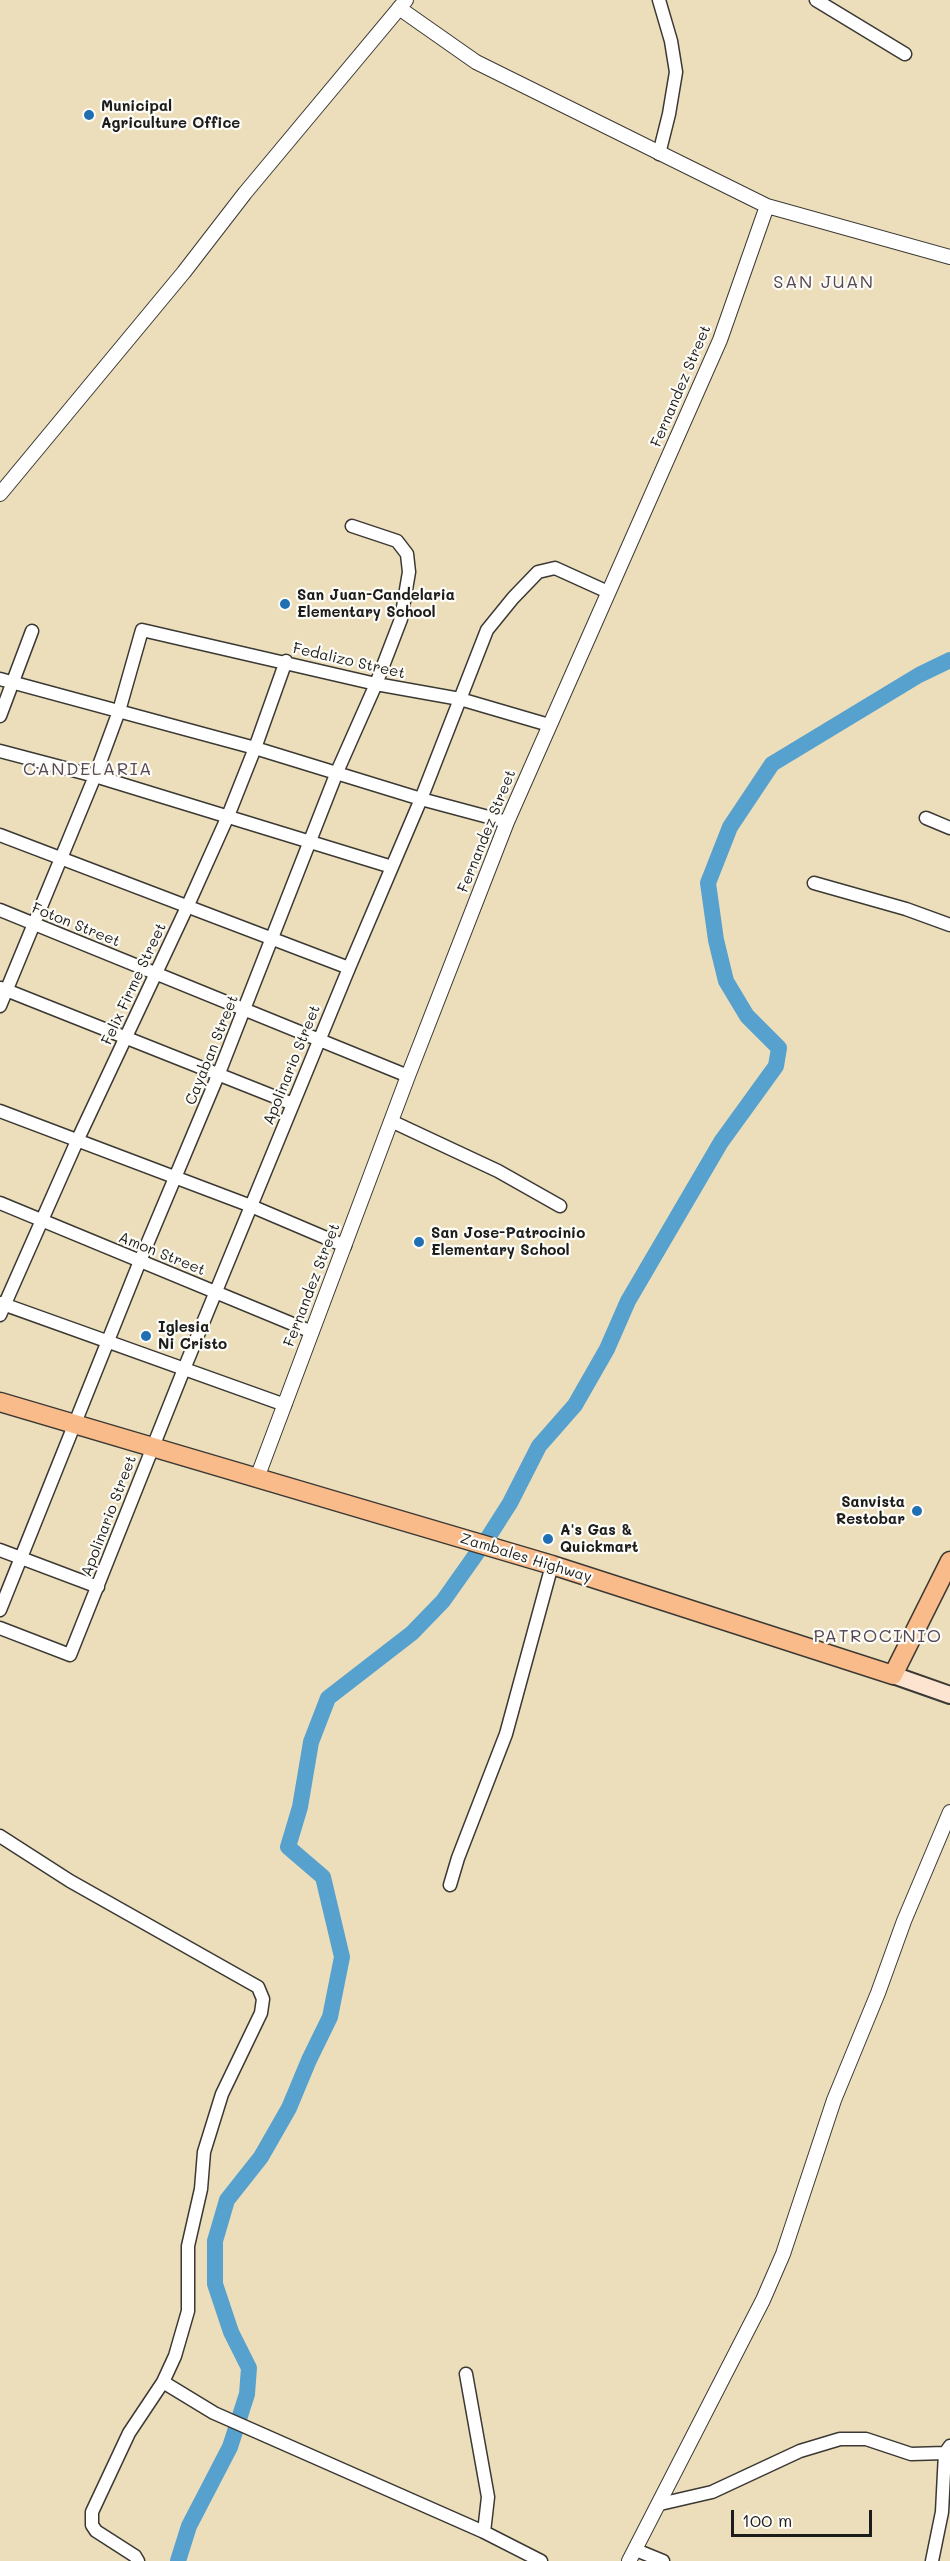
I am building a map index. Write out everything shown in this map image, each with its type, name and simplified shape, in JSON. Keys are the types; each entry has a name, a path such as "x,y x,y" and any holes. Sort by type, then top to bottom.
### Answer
{"main road":[{"name":"Zambales Highway","path":"0,1402 451,1534 893,1675"},
{"path":"950,1561 893,1675 950,1695"}],"street":[{"path":"658,0 671,40 676,72 659,154"},
{"path":"816,0 905,54"},
{"path":"0,494 184,272 245,192 402,4 476,62 766,206 950,257"},
{"name":"Fernandez Street","path":"257,1478 408,1076 507,822 720,340 766,206"},
{"name":"Cayaban Street","path":"0,1610 140,1261 177,1177 273,939 337,772 401,620 409,572 407,554 397,541 352,526"},
{"name":"Apolinario Street","path":"0,1628 70,1655 215,1292 421,799 487,630 538,572 555,568 608,592"},
{"name":"Fedalizo Street","path":"119,711 142,630 286,661 376,684 460,699 549,725"},
{"path":"0,716 6,681 32,631"},
{"name":"Felix Firme Street","path":"2,1307 228,816 286,661"},
{"path":"6,681 255,748 421,799 507,822"},
{"path":"0,1006 3,989 33,924 119,711"},
{"path":"0,751 94,776 392,867"},
{"path":"926,818 950,828"},
{"path":"0,835 349,968"},
{"path":"814,883 906,909 950,925"},
{"name":"Foton Street","path":"0,910 408,1076"},
{"path":"3,989 293,1104"},
{"path":"0,1111 177,1177 345,1246"},
{"path":"392,1121 498,1171 560,1206"},
{"name":"Amon Street","path":"0,1203 312,1332"},
{"path":"2,1307 108,1341 285,1405"},
{"path":"0,1550 98,1587"},
{"path":"450,1885 458,1858 506,1734 552,1565"},
{"path":"663,2561 632,2555 763,2300 783,2254 834,2100 878,1993 904,1921 950,1812"},
{"path":"0,1836 70,1881 258,1987 263,1999 261,2013 222,2094 204,2152 201,2188 188,2246 188,2311 175,2356 163,2382 129,2433 92,2512 92,2525 96,2531 135,2556 138,2561"},
{"path":"466,2374 488,2498 484,2532"},
{"path":"163,2382 214,2413 255,2429 484,2532 541,2561"},
{"path":"660,2504 712,2492 800,2451 840,2439 866,2439 911,2454 947,2449 942,2512 932,2561"}],"waterway":[{"path":"178,2561 189,2526 230,2447 247,2394 249,2368 231,2332 215,2284 215,2241 227,2200 261,2157 289,2108 330,2017 342,1957 323,1877 288,1847 300,1807 311,1742 328,1698 412,1633 443,1601 510,1503 539,1446 575,1405 607,1349 628,1301 721,1142 776,1066 779,1048 747,1016 726,981 716,940 708,883 730,827 772,764 919,675 950,660"}],"place":[{"name":"Municipal Agriculture Office","path":"89,115"},
{"name":"San Juan-Candelaria Elementary School","path":"285,604"},
{"name":"San Jose-Patrocinio Elementary School","path":"419,1242"},
{"name":"Iglesia Ni Cristo","path":"146,1336"},
{"name":"Sanvista Restobar","path":"917,1511"},
{"name":"A's Gas & Quickmart","path":"548,1539"}],"district":[{"name":"SAN JUAN","path":"824,282"},
{"name":"CANDELARIA","path":"88,769"},
{"name":"PATROCINIO","path":"878,1636"}]}
